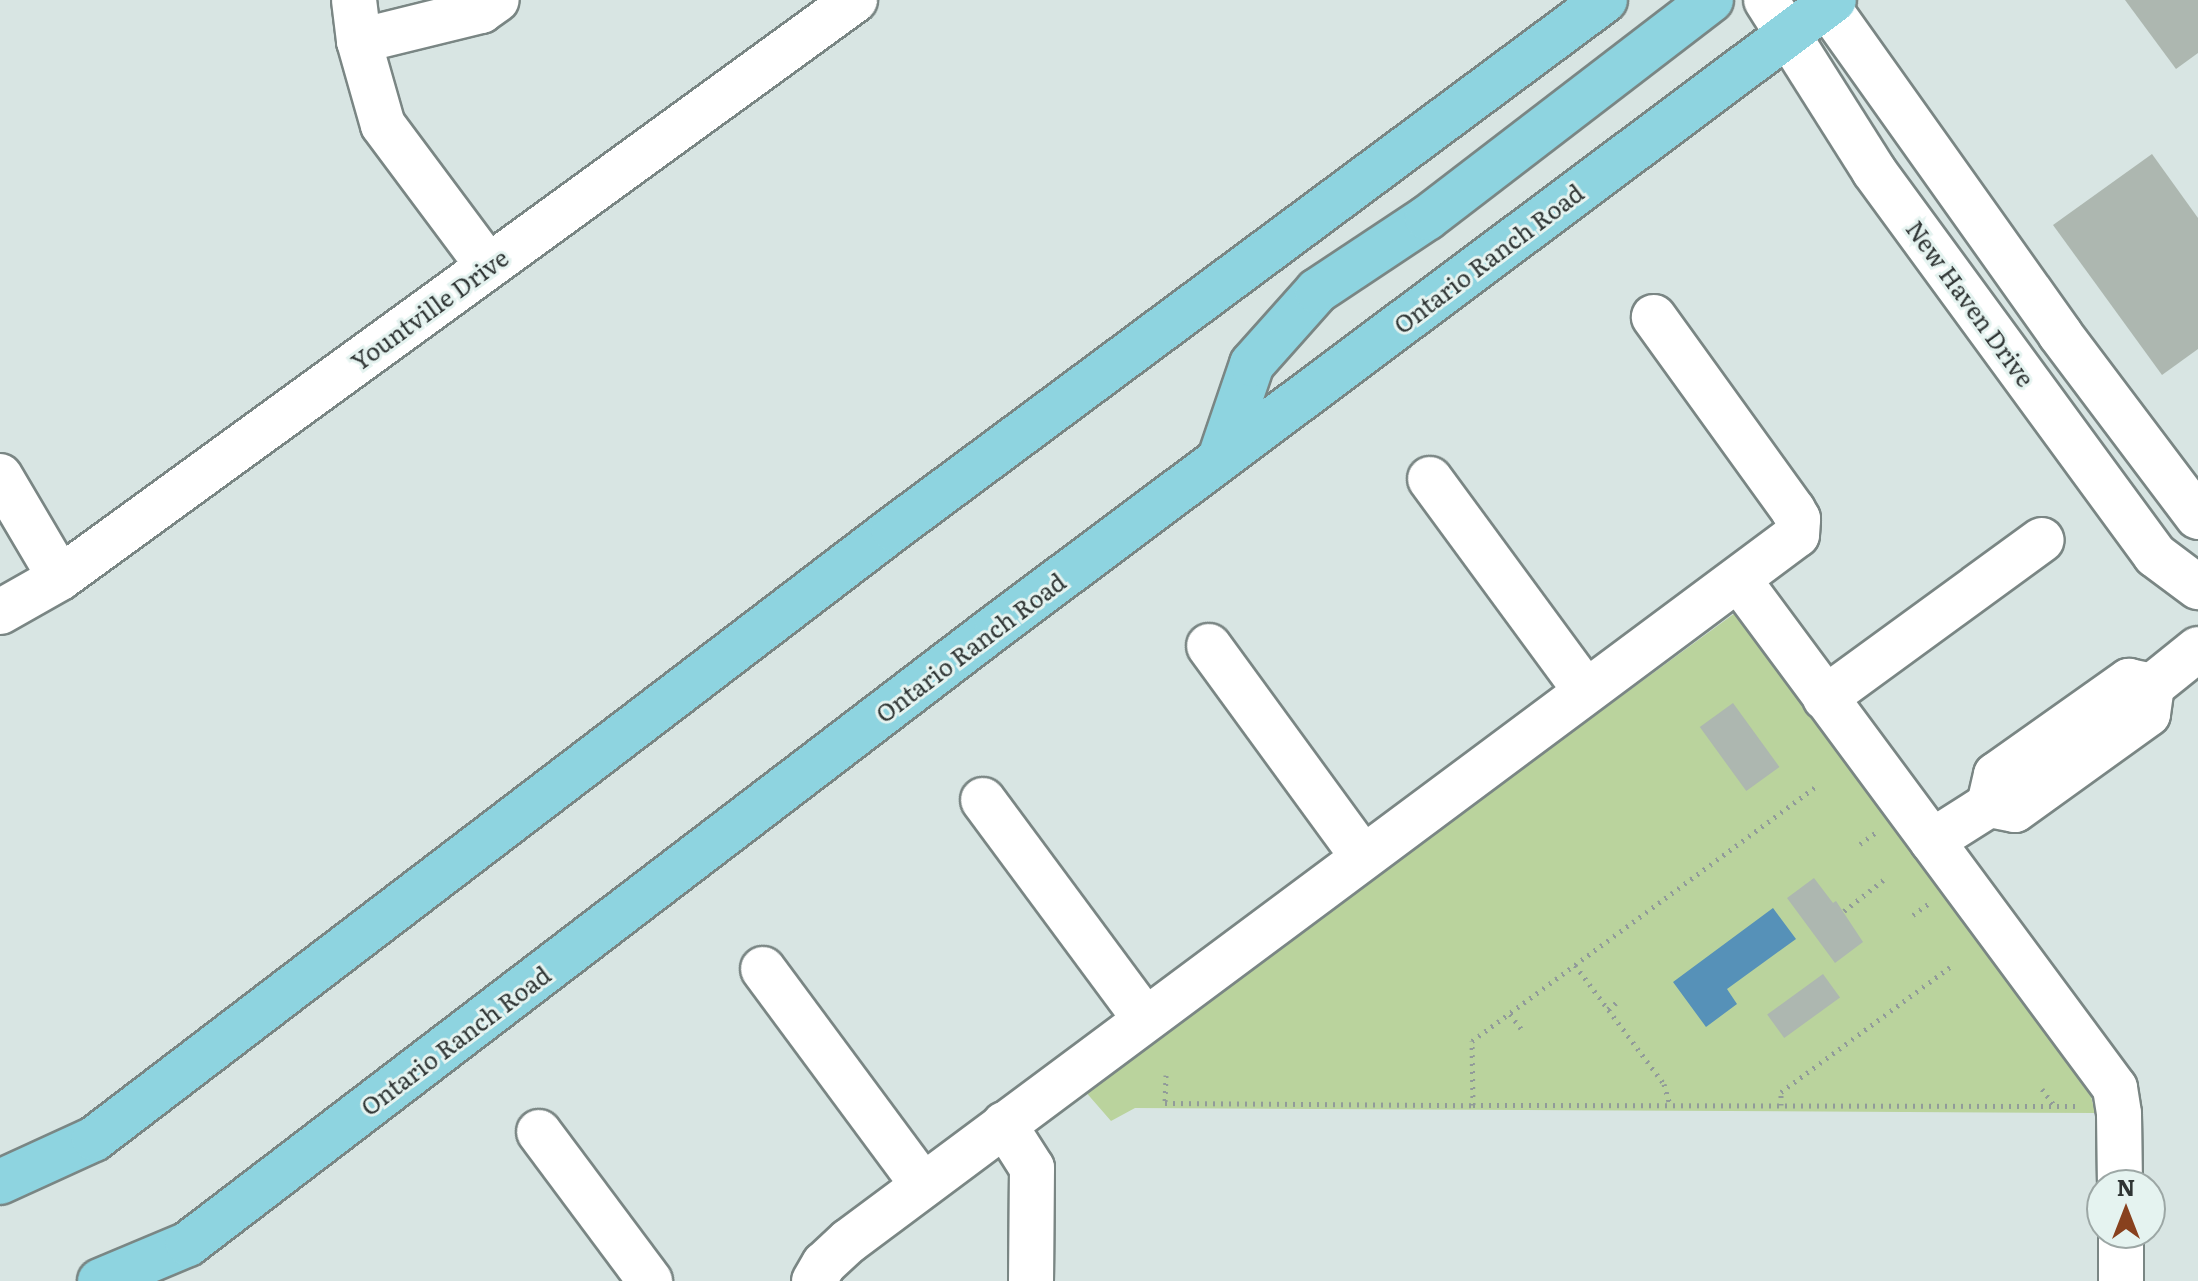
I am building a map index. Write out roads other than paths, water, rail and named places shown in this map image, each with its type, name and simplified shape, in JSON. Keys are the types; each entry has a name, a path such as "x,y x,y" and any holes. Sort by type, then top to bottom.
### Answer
{"main road":[{"path":"0,1182 94,1139 893,529 1605,0"},
{"path":"1220,458 1252,364 1317,291 1427,218 1711,0"},
{"name":"Ontario Ranch Road","path":"100,1281 188,1244 1220,458 1806,6"}],"street":[{"path":"488,266 383,125 357,20 481,11 497,0"},
{"name":"Yountville Drive","path":"0,612 60,578 855,0"},
{"path":"1806,6 2198,517"},
{"name":"New Haven Drive","path":"1806,6 1874,171 2155,555 2198,587"},
{"path":"814,1281 834,1253 923,1185 1797,535 1798,519 1793,510 1654,317"},
{"path":"0,476 60,578"},
{"path":"1430,479 1586,691"},
{"path":"1825,698 2042,540"},
{"path":"1739,580 2115,1088 2119,1114 2120,1169"},
{"path":"1209,646 1363,857"},
{"path":"1932,841 1989,805 1996,775 2129,681 2152,686 2198,649"},
{"path":"983,800 1145,1019"},
{"path":"763,969 923,1185"},
{"path":"1004,1124 1032,1168 1031,1281"},
{"path":"539,1132 650,1281"},
{"path":"2121,1249 2121,1281"}],"water":[{"path":"1773,908 1796,939 1727,989 1737,1004 1706,1027 1673,982"}]}
